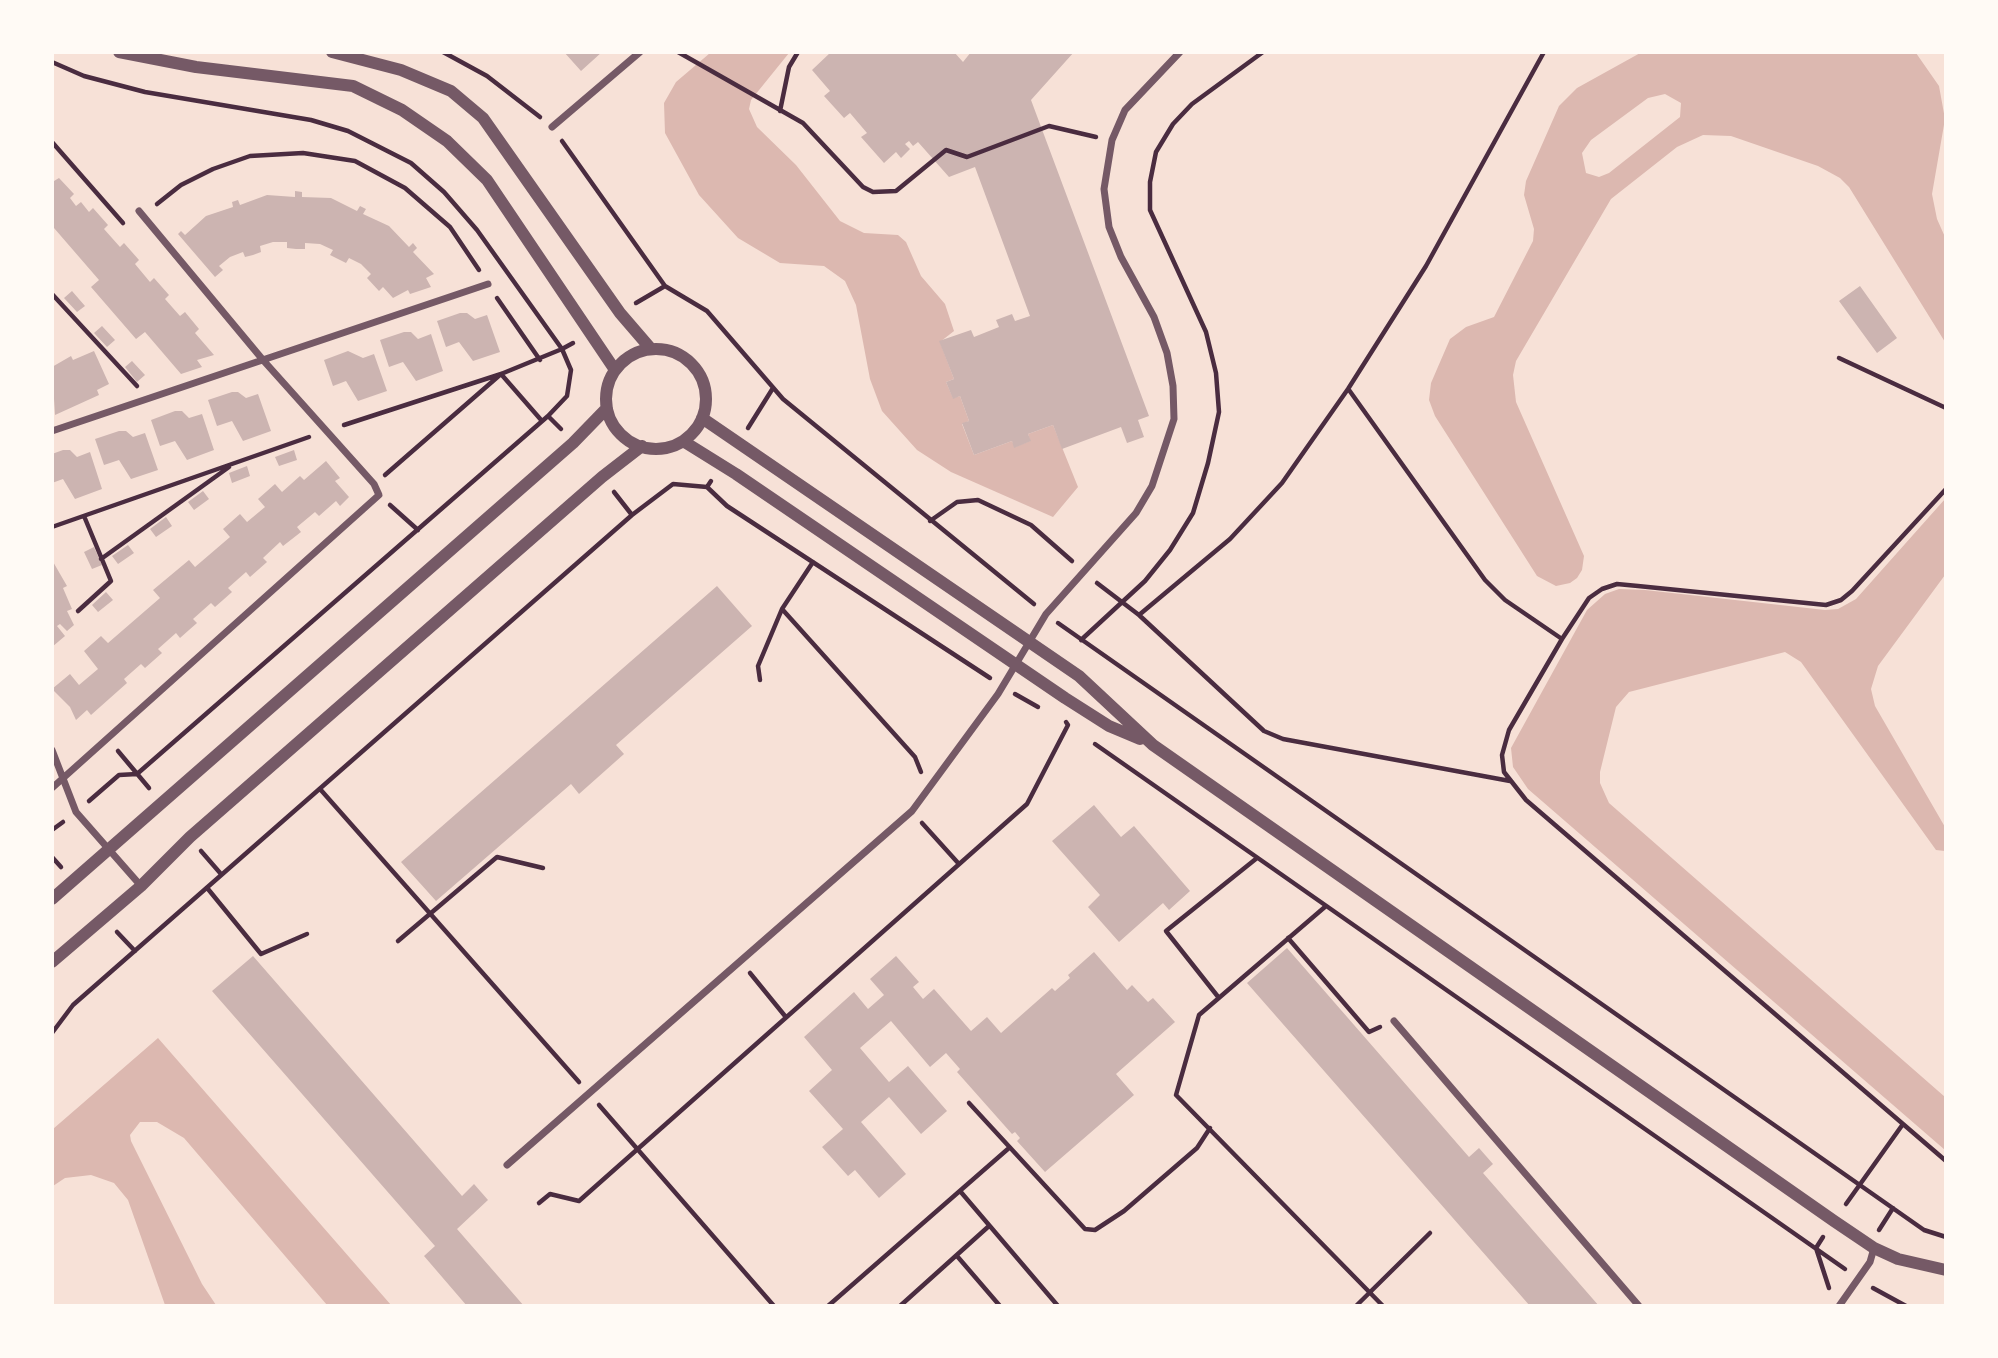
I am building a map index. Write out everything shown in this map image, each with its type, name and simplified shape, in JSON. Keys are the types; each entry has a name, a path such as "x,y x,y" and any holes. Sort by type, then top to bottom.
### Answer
{"street":[{"path":"119,52 196,67 353,86 402,110 447,141 487,180 592,332 615,370"},
{"path":"332,52 401,70 451,91 483,118 620,313 651,349"},
{"path":"552,127 640,52"},
{"path":"507,1165 912,811 1003,687 1046,614 1136,513 1152,486 1174,419 1174,386 1167,353 1154,317 1109,228 1104,189 1112,140 1125,110 1180,52"},
{"path":"52,788 379,495 374,484 263,360 141,214"},
{"path":"52,431 488,284"},
{"path":"651,349 677,353 696,369 706,393 702,418 683,441 663,448 642,446 619,432 607,408 607,388 615,370 631,356 651,349"},
{"path":"52,899 110,851 171,792 573,443 607,408"},
{"path":"702,418 1027,643 1079,676 1153,745 1874,1248 1909,1262 1945,1270"},
{"path":"683,441 1065,698 1109,726 1153,745"},
{"path":"52,962 141,886 190,837 602,477 642,446"},
{"path":"52,750 76,812 141,886"},
{"path":"1394,1021 1639,1306"},
{"path":"1839,1306 1874,1248"}],"path":[{"path":"443,52 486,76 552,127 665,286 707,311 773,388 930,521 1046,614 1924,1230 1945,1237"},
{"path":"678,52 780,111 819,137 863,187 873,192 896,191 946,150 967,157 1048,126 1112,140"},
{"path":"780,111 789,67 798,52"},
{"path":"1139,615 1230,539 1282,482 1348,389 1426,266 1544,52"},
{"path":"52,62 85,76 145,92 311,120 348,131 411,163 444,192 477,230 562,349 571,370 567,396 548,416 137,774 119,775 52,830"},
{"path":"52,142 128,228 141,214 181,185 213,169 250,156 303,153 355,161 405,188 450,227 540,360"},
{"path":"620,313 665,286"},
{"path":"52,294 149,398"},
{"path":"562,349 592,332"},
{"path":"1839,358 1945,408"},
{"path":"374,484 501,374 542,421"},
{"path":"738,442 773,388"},
{"path":"1348,389 1485,580 1505,600 1562,639"},
{"path":"548,416 573,443"},
{"path":"102,559 233,464"},
{"path":"707,487 721,465"},
{"path":"602,477 632,514"},
{"path":"52,1033 73,1005 632,514 673,484 707,487 727,506 1003,687 1042,709"},
{"path":"1945,489 1841,600 1826,605 1617,584 1589,598 1509,730 1502,755 1504,772 1526,800 1945,1161"},
{"path":"379,495 418,530"},
{"path":"930,521 957,502 978,500 1031,525 1139,615 1264,731 1283,739 1510,781"},
{"path":"78,611 111,581 84,516"},
{"path":"760,680 758,666 782,609 813,562"},
{"path":"782,609 915,757 929,790"},
{"path":"1079,676 1097,652"},
{"path":"1065,698 1058,707 1068,725"},
{"path":"1060,720 1079,733"},
{"path":"539,1203 550,1194 579,1201 1027,804 1068,725"},
{"path":"1090,741 1858,1278 1906,1306"},
{"path":"320,789 774,1306"},
{"path":"912,811 959,864"},
{"path":"398,941 497,857 543,869"},
{"path":"1219,998 1166,931 1257,858"},
{"path":"208,889 261,954 307,934"},
{"path":"1326,906 1199,1015 1176,1095 1383,1306"},
{"path":"1288,938 1368,1032 1394,1021"},
{"path":"740,962 785,1016"},
{"path":"969,1103 1085,1229 1095,1230 1124,1211 1197,1148 1210,1128"},
{"path":"1860,1185 1903,1124"},
{"path":"828,1306 1009,1148"},
{"path":"960,1191 1058,1306"},
{"path":"900,1306 989,1226"},
{"path":"1356,1306 1430,1233"},
{"path":"957,1256 1000,1306"},
{"path":"836,1299 841,1306"}],"shaded area":[{"path":"1642,52 1916,53 1939,86 1945,119 1932,194 1937,219 1945,237 1945,342 1849,187 1840,178 1818,166 1731,136 1703,135 1677,147 1611,199 1516,361 1513,375 1516,402 1584,556 1582,570 1577,578 1570,583 1556,586 1537,576 1435,416 1429,400 1431,383 1450,339 1466,327 1494,317 1533,241 1534,229 1524,195 1526,181 1559,106 1577,88","holes":["1665,94 1681,103 1680,117 1609,173 1599,177 1586,173 1582,153 1591,140 1648,98"]},
{"path":"710,53 789,53 751,100 749,109 757,127 796,165 840,221 864,233 898,235 906,242 921,276 945,304 954,331 940,342 954,379 946,382 953,398 960,396 969,421 962,424 974,455 1012,441 1015,447 1030,441 1028,434 1053,425 1078,487 1053,517 951,472 917,450 882,411 870,379 856,305 845,281 824,266 780,263 738,238 699,195 665,133 664,103 676,82"},
{"path":"1945,499 1945,575 1878,666 1871,689 1875,706 1945,827 1945,851 1936,850 1801,662 1785,652 1629,692 1616,707 1600,772 1600,783 1609,803 1945,1097 1945,1150 1528,789 1513,767 1511,748 1587,610 1605,594 1619,589 1645,590 1825,610 1838,609 1856,599"},
{"path":"158,1038 391,1305 327,1305 184,1138 157,1122 140,1122 130,1135 131,1141 202,1284 216,1305 165,1305 128,1200 114,1183 91,1175 65,1178 53,1186 53,1129"}],"building":[{"path":"564,52 602,52 581,71"},
{"path":"831,52 954,52 963,62 971,52 1074,52 1031,100 1149,416 1138,420 1144,437 1127,443 1121,427 1062,449 1053,425 1028,434 1031,441 1014,448 1012,441 974,455 962,423 969,421 960,396 953,399 946,382 954,379 939,341 971,330 974,337 999,327 996,320 1012,314 1015,321 1030,316 975,167 949,177 918,142 913,146 909,141 905,144 910,149 901,158 896,152 884,163 861,137 867,133 850,113 844,118 824,96 830,91 812,70"},
{"path":"59,178 74,194 70,198 76,206 81,202 89,212 93,208 108,225 104,229 120,247 124,243 139,260 135,264 150,282 154,278 169,295 165,299 180,316 185,312 199,329 195,333 214,355 197,360 202,367 181,374 145,332 136,339 91,287 99,280 54,228 52,230 52,179 54,181"},
{"path":"295,191 302,192 302,197 331,198 357,211 360,206 366,209 363,214 389,226 409,247 413,243 417,248 413,252 434,274 426,278 431,287 410,294 408,290 393,298 383,287 379,291 367,278 371,274 361,264 349,258 346,263 330,255 333,250 320,244 305,243 305,249 296,249 287,248 287,242 260,246 261,252 253,255 245,257 243,252 230,257 219,266 223,270 215,277 178,234 181,231 185,235 206,216 233,207 232,202 238,200 240,205 267,195 295,197"},
{"path":"1860,286 1897,338 1877,353 1839,301"},
{"path":"72,291 85,306 77,312 64,298"},
{"path":"467,313 475,319 487,315 500,352 473,361 459,342 446,347 437,321"},
{"path":"102,326 115,340 107,347 94,333"},
{"path":"411,332 418,339 431,334 443,371 416,381 403,362 389,367 380,340"},
{"path":"94,351 109,384 97,390 99,395 55,415 52,367 71,356 73,360"},
{"path":"348,351 363,358 374,354 387,391 358,401 346,381 333,386 324,360"},
{"path":"132,361 145,375 137,382 125,367"},
{"path":"238,392 246,398 258,394 271,431 243,441 232,421 217,426 208,400"},
{"path":"182,411 189,418 202,414 214,450 187,460 175,441 160,446 151,420"},
{"path":"126,431 133,437 145,433 158,470 131,479 119,460 104,465 95,439"},
{"path":"70,450 77,457 90,452 102,489 75,499 63,479 52,483 52,454"},
{"path":"294,450 297,460 279,466 275,457"},
{"path":"326,461 340,478 335,481 349,497 340,506 336,501 319,516 315,512 297,527 301,532 283,546 280,542 263,558 267,562 250,577 246,572 228,588 232,592 215,607 211,603 193,619 197,623 180,638 176,633 158,649 162,653 145,668 141,664 124,679 127,683 91,715 87,710 76,720 70,707 52,689 70,674 79,685 98,669 84,651 101,636 108,643 160,598 153,590 189,560 195,567 230,537 223,529 240,514 247,522 265,507 258,499 275,484 282,492 300,476 304,480"},
{"path":"247,466 250,476 232,483 229,473"},
{"path":"203,491 209,499 194,510 188,502"},
{"path":"166,517 172,526 156,537 150,529"},
{"path":"128,545 134,553 118,564 112,556"},
{"path":"94,547 102,565 92,569 84,552"},
{"path":"52,560 67,586 63,588 72,609 67,611 74,625 67,631 60,624 57,626 65,636 52,647"},
{"path":"717,586 752,626 616,745 624,754 579,794 571,784 436,901 401,862"},
{"path":"106,592 113,600 98,612 92,605"},
{"path":"1094,805 1121,837 1134,826 1190,891 1169,910 1163,903 1119,942 1088,907 1100,895 1052,841"},
{"path":"1287,948 1469,1157 1479,1148 1493,1164 1483,1173 1599,1306 1530,1306 1247,983"},
{"path":"1094,952 1127,990 1132,985 1148,1002 1153,998 1175,1022 1116,1074 1134,1095 1045,1172 1017,1141 1020,1138 1015,1132 1012,1134 957,1072 960,1069 946,1053 930,1067 891,1021 860,1048 889,1082 908,1066 947,1111 921,1134 889,1097 861,1122 906,1174 879,1198 855,1170 848,1176 822,1147 843,1129 809,1091 832,1070 804,1037 854,992 868,1009 884,995 870,979 896,956 919,982 913,987 923,999 934,989 971,1031 987,1017 1001,1033 1052,988 1055,991 1070,978 1068,975"},
{"path":"253,956 462,1196 474,1184 488,1200 457,1229 524,1306 467,1306 424,1256 435,1246 212,991"}]}
